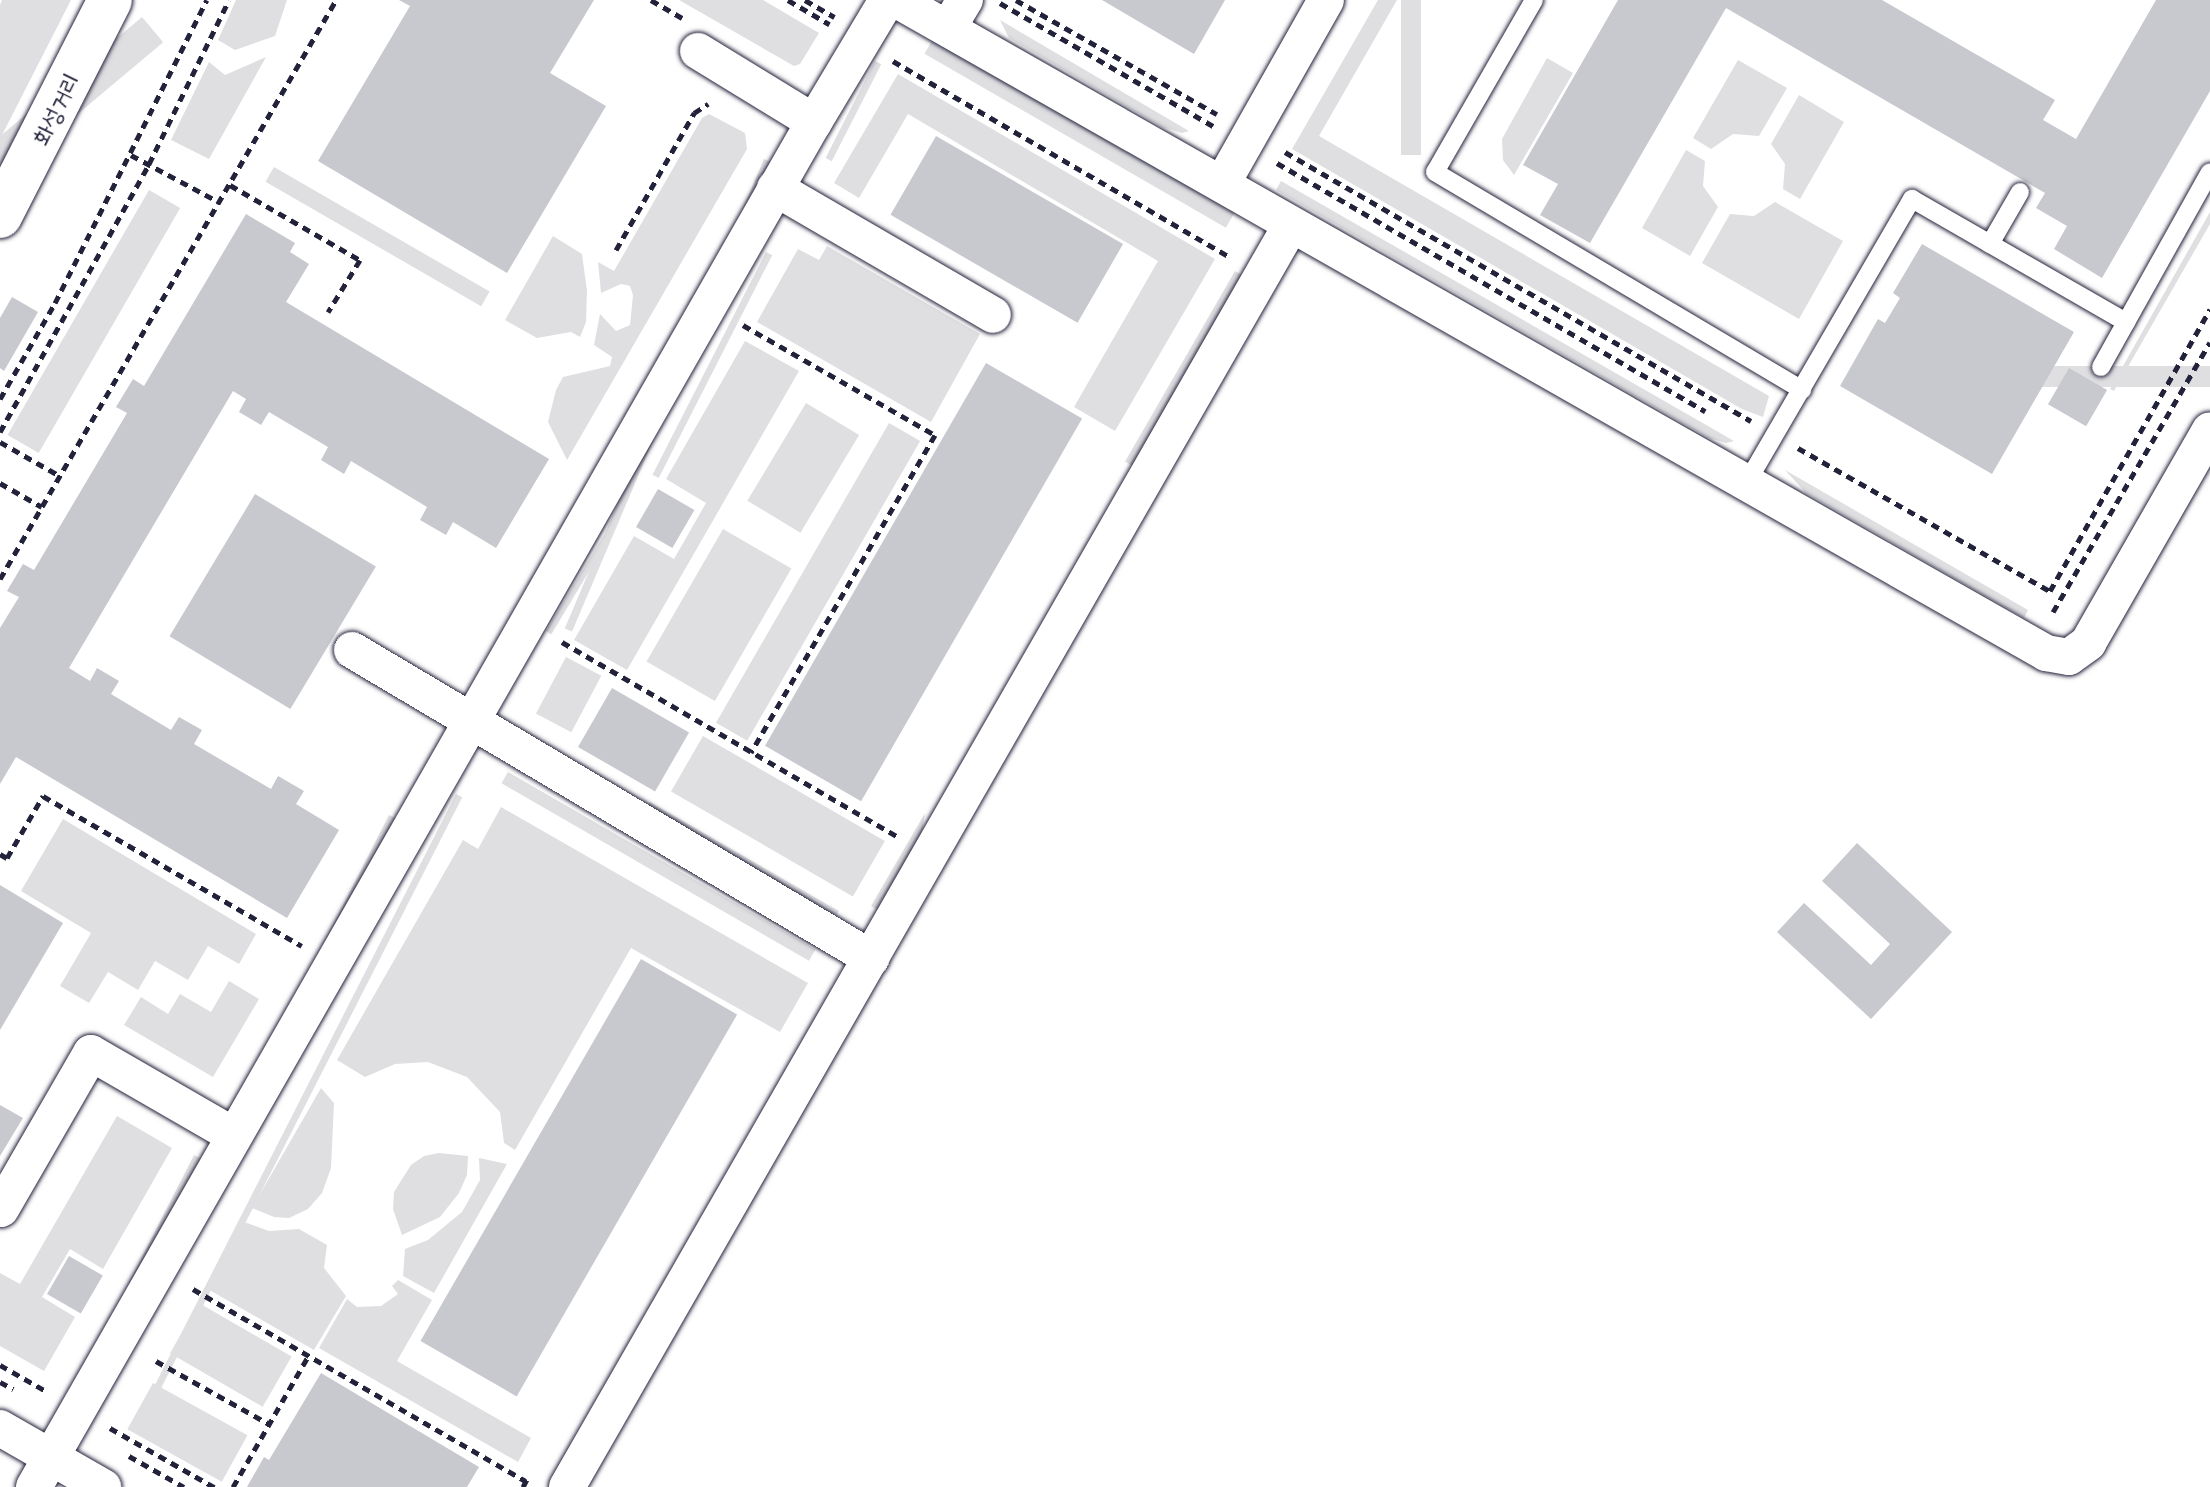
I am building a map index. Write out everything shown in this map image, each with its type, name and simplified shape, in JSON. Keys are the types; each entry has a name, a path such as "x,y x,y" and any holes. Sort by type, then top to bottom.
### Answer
{"main road":[{"name":"화성거리","path":"0,216 110,0"}],"street":[{"path":"43,1472 775,188 887,0"},
{"path":"897,0 956,14 1291,225 2046,653 2069,657 2088,643 2210,430"},
{"path":"1222,184 1326,0"},
{"path":"698,51 814,122"},
{"path":"775,188 993,315"},
{"path":"567,1487 1291,225"},
{"path":"352,650 871,958"},
{"path":"1,1209 91,1053 233,1135"},
{"path":"0,1428 43,1472 103,1487"}],"lane":[{"path":"1534,0 1435,172 1802,390"},
{"path":"2101,367 2210,172"},
{"path":"1990,244 2020,192"},
{"path":"1746,484 1912,199 2126,322"}],"path":[{"path":"0,399 55,303 207,0"},
{"path":"0,432 149,164 229,0"},
{"path":"0,579 336,0"},
{"path":"788,0 1263,276"},
{"path":"996,0 1713,415"},
{"path":"616,250 694,113 704,104 719,107"},
{"path":"131,155 219,202"},
{"path":"230,185 360,260 328,312"},
{"path":"742,324 935,435 751,752"},
{"path":"2041,605 2055,613 2210,342"},
{"path":"0,442 60,476"},
{"path":"0,483 42,507"},
{"path":"562,642 899,837"},
{"path":"0,854 7,858 43,796 302,946"},
{"path":"193,1289 526,1481"},
{"path":"233,1487 309,1355"},
{"path":"156,1361 269,1424"}],"shaded area":[{"path":"2,0 71,0 0,139 0,5"},
{"path":"236,0 287,0 275,36 235,50 218,40"},
{"path":"679,0 763,0 819,33 800,64 794,66"},
{"path":"1378,0 1397,0 1319,136 1769,396 1763,417 1742,409 1292,149"},
{"path":"1401,0 1421,0 1421,155 1401,155"},
{"path":"142,17 163,42 0,179 0,136"},
{"path":"1000,20 1189,131 1182,133 1162,127 1009,38"},
{"path":"933,39 1234,213 1226,228 924,54"},
{"path":"266,57 209,159 171,140 209,62 225,75"},
{"path":"1547,58 1573,73 1514,175 1503,160 1502,139"},
{"path":"1738,60 1787,88 1759,136 1733,134 1711,149 1693,138"},
{"path":"875,61 881,64 832,161 826,158"},
{"path":"898,74 1215,259 1115,431 1074,407 1158,261 908,114 859,198 834,183"},
{"path":"1799,95 1844,122 1800,199 1783,189 1785,164 1771,144"},
{"path":"709,114 745,133 747,149 567,460 548,422 556,390 563,377 610,366 612,357 594,345 600,314 616,331 630,325 633,295 630,286 621,284 601,293 598,262 614,271 702,118"},
{"path":"1686,150 1705,161 1703,186 1718,207 1690,256 1642,228"},
{"path":"764,159 771,162 572,632 565,628"},
{"path":"274,167 490,292 481,306 266,182"},
{"path":"1281,181 1734,441 1726,443 1709,438 1276,190"},
{"path":"149,190 180,208 39,453 8,435"},
{"path":"1775,202 1843,241 1799,319 1702,263 1730,214 1754,216"},
{"path":"2210,212 2210,224 2114,391 2110,389"},
{"path":"553,236 582,254 587,291 586,322 580,337 571,332 537,338 505,320"},
{"path":"827,246 980,334 931,422 757,322 798,249 819,260"},
{"path":"766,252 772,255 659,478 653,475"},
{"path":"1235,271 1242,275 1132,466 1125,462"},
{"path":"745,341 799,371 627,670 574,640 634,536 674,559 706,503 666,479"},
{"path":"1939,366 2210,366 2210,387 1939,387"},
{"path":"806,403 859,435 800,533 747,501"},
{"path":"889,423 920,441 747,741 716,723"},
{"path":"1785,470 2028,610 2024,618 1806,493"},
{"path":"610,525 615,528 551,634 546,631"},
{"path":"723,529 791,568 715,701 646,662"},
{"path":"566,657 601,676 571,732 536,714"},
{"path":"703,736 885,841 853,896 671,791"},
{"path":"508,772 815,949 809,961 502,783"},
{"path":"456,794 462,797 138,1433 132,1430"},
{"path":"650,802 839,911 834,919 646,810"},
{"path":"501,807 808,983 780,1032 631,948 515,1150 504,1143 500,1112 467,1077 428,1062 395,1064 365,1077 337,1060 463,840 478,849"},
{"path":"925,813 922,834 878,910 871,906"},
{"path":"389,815 397,819 250,1108 242,1104"},
{"path":"63,819 256,934 239,964 208,946 188,980 155,961 138,990 108,972 89,1003 60,986 91,933 21,891"},
{"path":"229,981 259,999 213,1077 124,1025 141,997 168,1014 180,994 211,1012"},
{"path":"321,1088 334,1103 331,1168 322,1193 308,1209 289,1218 274,1217 252,1208"},
{"path":"117,1116 172,1148 103,1269 70,1249 42,1297 75,1317 44,1371 0,1346 0,1273 20,1284"},
{"path":"439,1153 468,1156 467,1175 459,1193 440,1217 402,1235 393,1209 394,1192 411,1165 424,1156"},
{"path":"194,1155 202,1159 137,1287 129,1283"},
{"path":"479,1158 507,1164 434,1293 403,1276 405,1249 428,1240 462,1212 480,1180"},
{"path":"244,1222 269,1231 299,1229 327,1245 324,1268 346,1296 314,1350 206,1288"},
{"path":"398,1280 432,1300 397,1361 531,1438 518,1462 319,1348 347,1299 357,1307 381,1306 398,1294 392,1286"},
{"path":"199,1303 292,1356 263,1407 170,1353"},
{"path":"153,1383 247,1435 222,1482 127,1429"}],"building":[{"path":"399,0 594,0 550,73 606,106 507,273 318,161 410,6"},
{"path":"1102,0 1225,0 1194,54"},
{"path":"1618,0 1882,0 2055,100 2043,120 2076,139 2156,0 2210,0 2210,91 2102,278 2054,249 2067,226 2036,208 2045,193 1726,8 1590,243 1540,215 1558,184 1523,165"},
{"path":"936,136 1123,244 1078,323 890,215"},
{"path":"246,214 295,243 290,252 309,264 286,302 549,459 496,548 453,522 446,535 420,520 427,507 351,461 344,474 321,460 328,447 269,412 261,425 239,412 246,399 233,391 69,668 90,681 97,668 119,681 111,694 171,730 179,717 202,730 194,744 271,789 278,776 304,791 296,804 339,830 287,918 16,757 0,784 0,628 19,597 7,591 23,564 34,570 127,413 116,407 133,379 144,386"},
{"path":"1922,244 2074,332 1992,474 1840,386 1878,319 1885,323 1900,298 1893,293"},
{"path":"12,297 38,312 4,371 0,368 0,318"},
{"path":"986,363 1082,418 861,801 765,746"},
{"path":"2069,368 2107,390 2086,426 2048,404"},
{"path":"658,489 694,510 672,548 636,527"},
{"path":"255,494 376,567 290,709 170,636"},
{"path":"612,688 689,732 655,791 578,747"},
{"path":"1857,843 1952,932 1871,1019 1777,932 1804,903 1871,965 1890,944 1822,881"},
{"path":"0,885 63,923 0,1030"},
{"path":"641,959 737,1014 517,1396 421,1341"},
{"path":"0,1105 23,1118 0,1156"},
{"path":"69,1256 103,1276 81,1314 47,1294"},
{"path":"321,1373 479,1467 467,1487 247,1487 264,1457 269,1460"}]}
